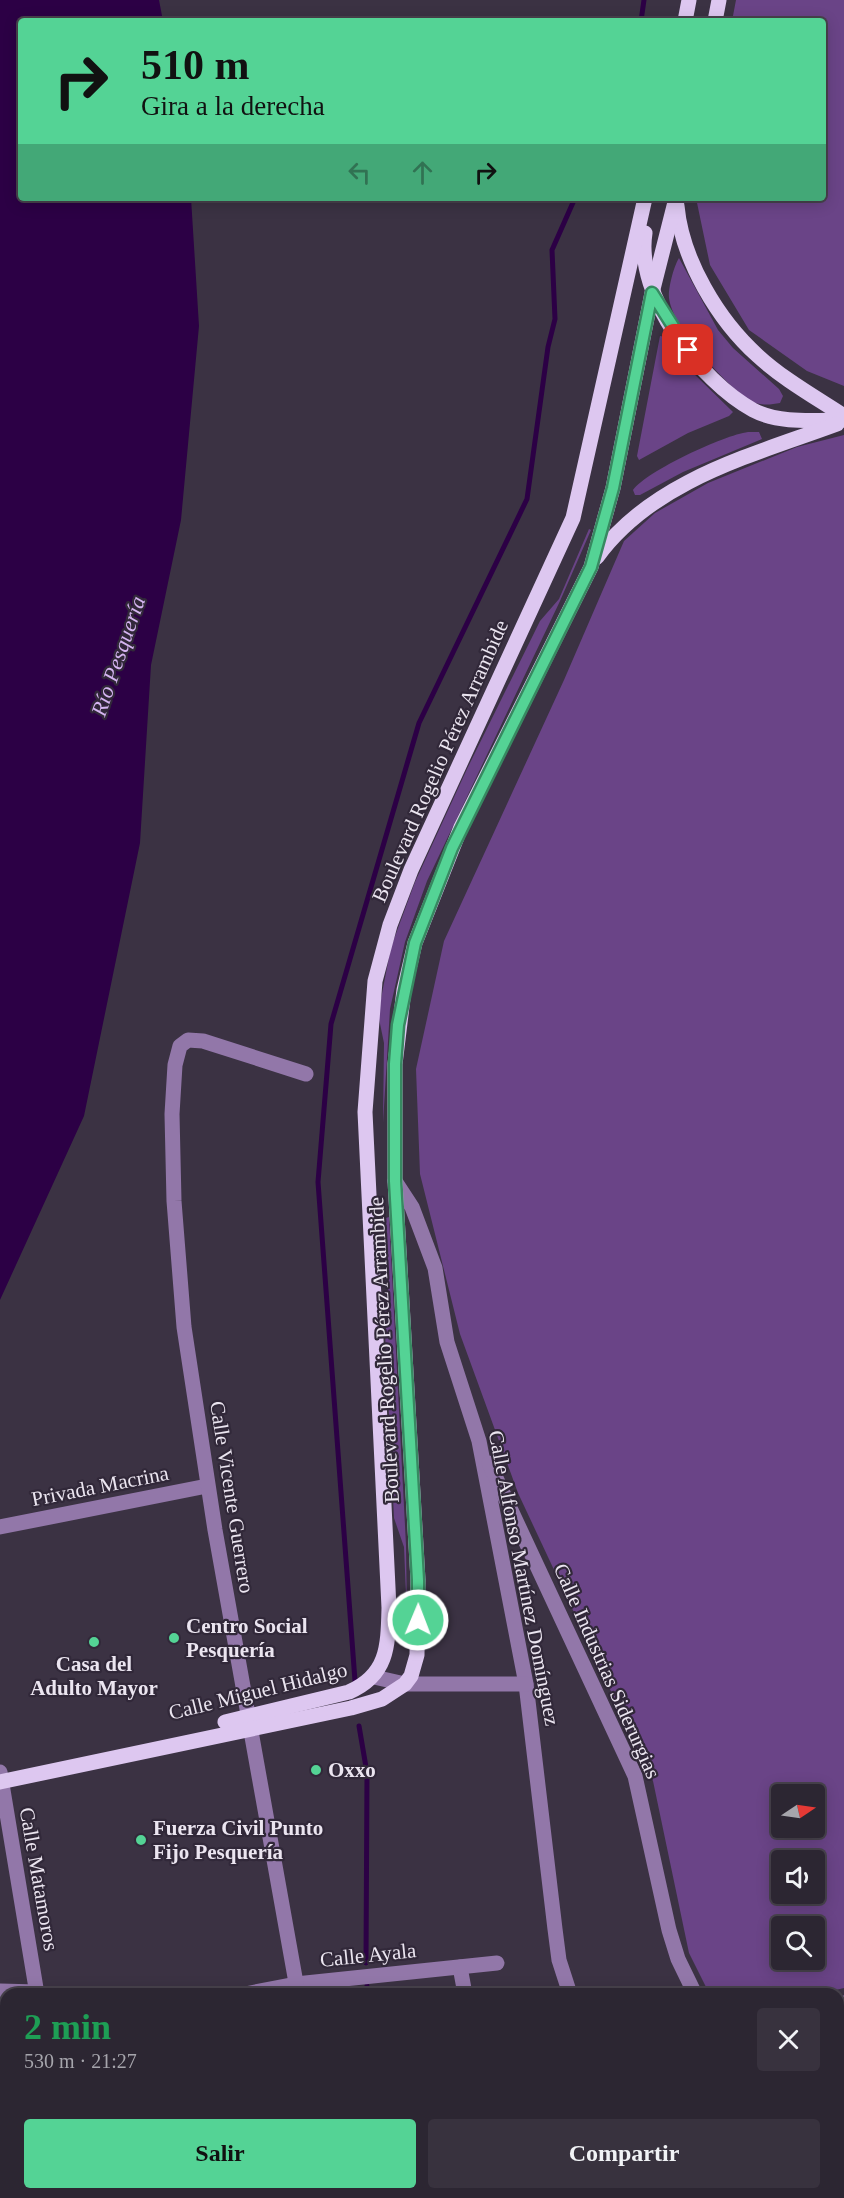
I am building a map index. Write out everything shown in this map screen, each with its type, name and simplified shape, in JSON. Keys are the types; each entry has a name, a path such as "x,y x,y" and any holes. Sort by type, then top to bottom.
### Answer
{"main road":[{"path":"716,18 719,0"},
{"name":"Boulevard Rogelio Pérez Arrambide","path":"374,1677 386,1649 389,1608 365,1112 375,981 390,925 411,870 573,518 644,201"},
{"path":"651,201 645,232 644,260 652,293 688,350 713,378 754,410 798,420 844,419"},
{"name":"Boulevard Rogelio Pérez Arrambide","path":"405,1684 411,1676 417,1655 418,1586 395,1181 395,1064 398,1025 415,943 461,827 591,567 613,488 652,293 675,201"},
{"path":"677,201 682,232 694,265 711,297 737,335 759,358 844,419"},
{"path":"591,567 617,532 658,500 741,459 844,419"},
{"path":"367,1181 395,1181"},
{"name":"Calle Miguel Hidalgo","path":"0,1774 251,1722 350,1692 374,1677"},
{"path":"0,1782 251,1722 351,1708 382,1699 405,1684"}],"street":[{"name":"Calle Vicente Guerrero","path":"297,1988 207,1486 184,1327 174,1201 172,1114 175,1065 184,1042 203,1041 306,1074"},
{"name":"Calle Alfonso Martínez Domínguez","path":"395,1181 412,1207 435,1268 447,1342 479,1441 526,1684 556,1939 568,1988"},
{"name":"Calle Industrias Siderurgias","path":"479,1441 635,1776 669,1930 678,1959 692,1988"},
{"name":"Privada Macrina","path":"0,1527 207,1486"},
{"name":"Calle Miguel Hidalgo","path":"374,1677 405,1684 526,1684"},
{"name":"Calle Matamoros","path":"0,1774 36,1988"},
{"name":"Calle Ayala","path":"304,1988 497,1963"},
{"path":"460,1966 464,1988"}],"shaded area":[{"path":"736,0 844,0 844,386 807,371 749,330 710,265 697,201 826,201 826,18 733,18"},
{"path":"679,258 718,330 733,348 779,389 783,396 780,403 768,405 749,400 714,368 689,339 672,310 669,298 672,277"},
{"path":"660,336 665,337 690,370 733,412 639,460 637,456"},
{"path":"748,432 759,432 762,439 683,472 640,495 635,495 633,490 641,482 669,464 722,440"},
{"path":"844,435 844,1988 706,1988 689,1953 653,1781 518,1493 460,1334 420,1174 416,1069 444,941 564,680 624,541 655,513 708,483 797,447"},
{"path":"589,529 591,530 560,601 427,881 405,942 390,1009 383,1123 384,1043 378,1014 391,947 415,882 467,769 540,621 559,599"},
{"path":"389,1217 406,1545 407,1619 404,1547 394,1518 384,1312 389,1283 386,1218"}],"water":[{"name":"Río Pesquería","path":"0,0 159,0 162,18 18,18 18,201 191,201 199,326 181,520 151,665 140,843 84,1116 0,1300"}],"waterway":[{"path":"641,18 644,0"},
{"path":"355,1681 318,1182 331,1024 419,723 527,499 548,347 555,319 552,250 574,201"},
{"path":"359,1726 367,1773 366,1963"}],"place":[{"name":"Centro Social Pesquería","path":"174,1638"},
{"name":"Casa del Adulto Mayor","path":"94,1642"},
{"name":"Oxxo","path":"316,1770"},
{"name":"Fuerza Civil Punto Fijo Pesquería","path":"141,1840"}],"route":[{"path":"418,1620 418,1580 395,1181 395,1064 404,990 415,943 461,827 591,567 613,488 652,293 688,350"}]}
